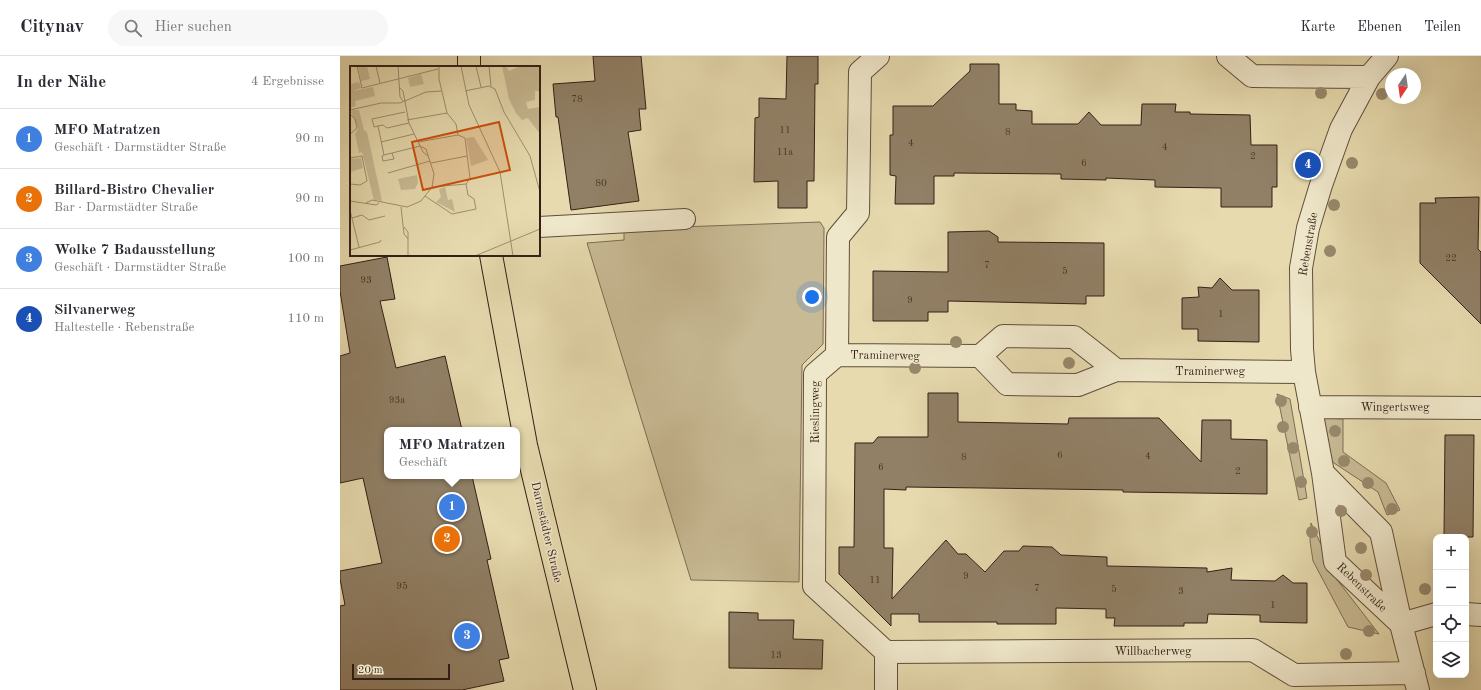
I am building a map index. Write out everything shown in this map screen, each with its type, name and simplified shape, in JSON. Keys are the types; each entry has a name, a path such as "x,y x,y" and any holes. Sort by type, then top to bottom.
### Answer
{"main road":[{"name":"Darmstädter Straße","path":"491,256 526,445 585,690"}],"street":[{"path":"837,355 838,237 858,213 860,72 878,56"},
{"path":"1228,56 1252,76 1369,77"},
{"name":"Rebenstraße","path":"1387,56 1369,77 1340,129 1308,228 1301,268 1302,348 1304,372 1323,473 1335,562 1401,624"},
{"path":"980,356 1003,336 1074,337 1116,370"},
{"name":"Traminerweg","path":"837,355 980,356 1007,384 1078,385 1116,370 1304,372"},
{"name":"Rieslingweg","path":"837,355 815,374 814,586 886,652"},
{"name":"Wingertsweg","path":"1310,407 1481,408"},
{"name":"Rebenstraße","path":"1323,473 1381,532 1401,624 1416,681"},
{"path":"1469,614 1481,615"},
{"path":"1401,624 1433,615"},
{"name":"Willbacherweg","path":"886,652 1253,650 1294,675 1416,681"},
{"path":"886,652 886,690"}],"lane":[{"path":"540,227 685,219"}],"shaded area":[{"path":"820,222 824,228 823,344 802,365 799,582 691,580 587,243 624,240 624,229"},
{"path":"1277,394 1290,399 1307,498 1299,500"},
{"path":"1324,418 1343,419 1343,452 1386,483 1400,510 1387,515 1378,492 1328,459"},
{"path":"1311,523 1338,581 1379,634 1348,627 1313,561 1310,541"}],"building":[{"path":"593,56 641,56 646,109 639,109 641,130 628,132 639,201 571,210 558,117 556,117 553,84 595,81"},
{"path":"787,56 818,56 818,84 815,84 814,181 807,181 807,208 778,208 778,181 754,182 755,118 759,117 759,98 786,99"},
{"path":"970,64 999,64 999,104 1016,104 1016,110 1032,111 1032,124 1078,124 1089,112 1101,125 1141,125 1142,104 1176,104 1175,112 1190,112 1190,114 1250,115 1251,145 1277,145 1277,187 1272,187 1272,207 1221,207 1221,188 1155,187 1155,180 1106,178 1106,180 1061,179 1061,174 954,173 954,176 934,176 934,204 895,204 896,176 890,175 890,135 893,135 893,106 933,106 970,71"},
{"path":"1479,197 1478,249 1481,252 1481,324 1420,263 1420,203 1436,203 1435,198"},
{"path":"989,231 998,237 998,242 1104,243 1104,296 1086,296 1086,304 948,301 948,312 928,312 928,321 873,321 873,271 948,272 948,232"},
{"path":"387,257 395,299 380,301 396,368 445,356 461,427 384,427 384,479 473,479 491,559 487,560 509,658 499,660 504,681 462,690 340,690 340,606 345,605 340,571 382,563 363,478 340,483 340,356 350,353 340,291 340,266"},
{"path":"1220,278 1232,290 1259,290 1259,342 1198,341 1198,329 1182,329 1182,298 1199,297 1198,287 1212,288"},
{"path":"928,393 958,393 958,422 1068,424 1069,418 1159,418 1201,462 1202,420 1231,420 1231,439 1267,440 1267,494 983,488 906,487 906,490 884,489 884,548 893,548 892,599 946,540 958,554 966,554 985,572 1004,551 1019,551 1023,546 1052,547 1061,555 1107,557 1107,566 1207,568 1207,572 1232,568 1231,580 1275,581 1283,575 1293,583 1307,583 1307,623 1260,622 1260,615 1208,614 1207,623 1184,623 1184,626 1114,626 1115,618 1106,618 1106,609 1056,608 1056,624 919,622 919,614 891,614 891,626 839,574 839,547 854,547 855,443 873,443 878,437 928,437"},
{"path":"1445,435 1474,435 1473,537 1469,537 1469,534 1444,534"},
{"path":"729,612 758,613 758,620 794,620 793,639 823,640 822,669 729,668"}],"place":[{"name":"Silvanerweg","path":"1308,165"},
{"name":"MFO Matratzen","path":"452,507"},
{"name":"Billard-Bistro Chevalier","path":"447,539"},
{"name":"Wolke 7 Badausstellung","path":"467,636"}]}
